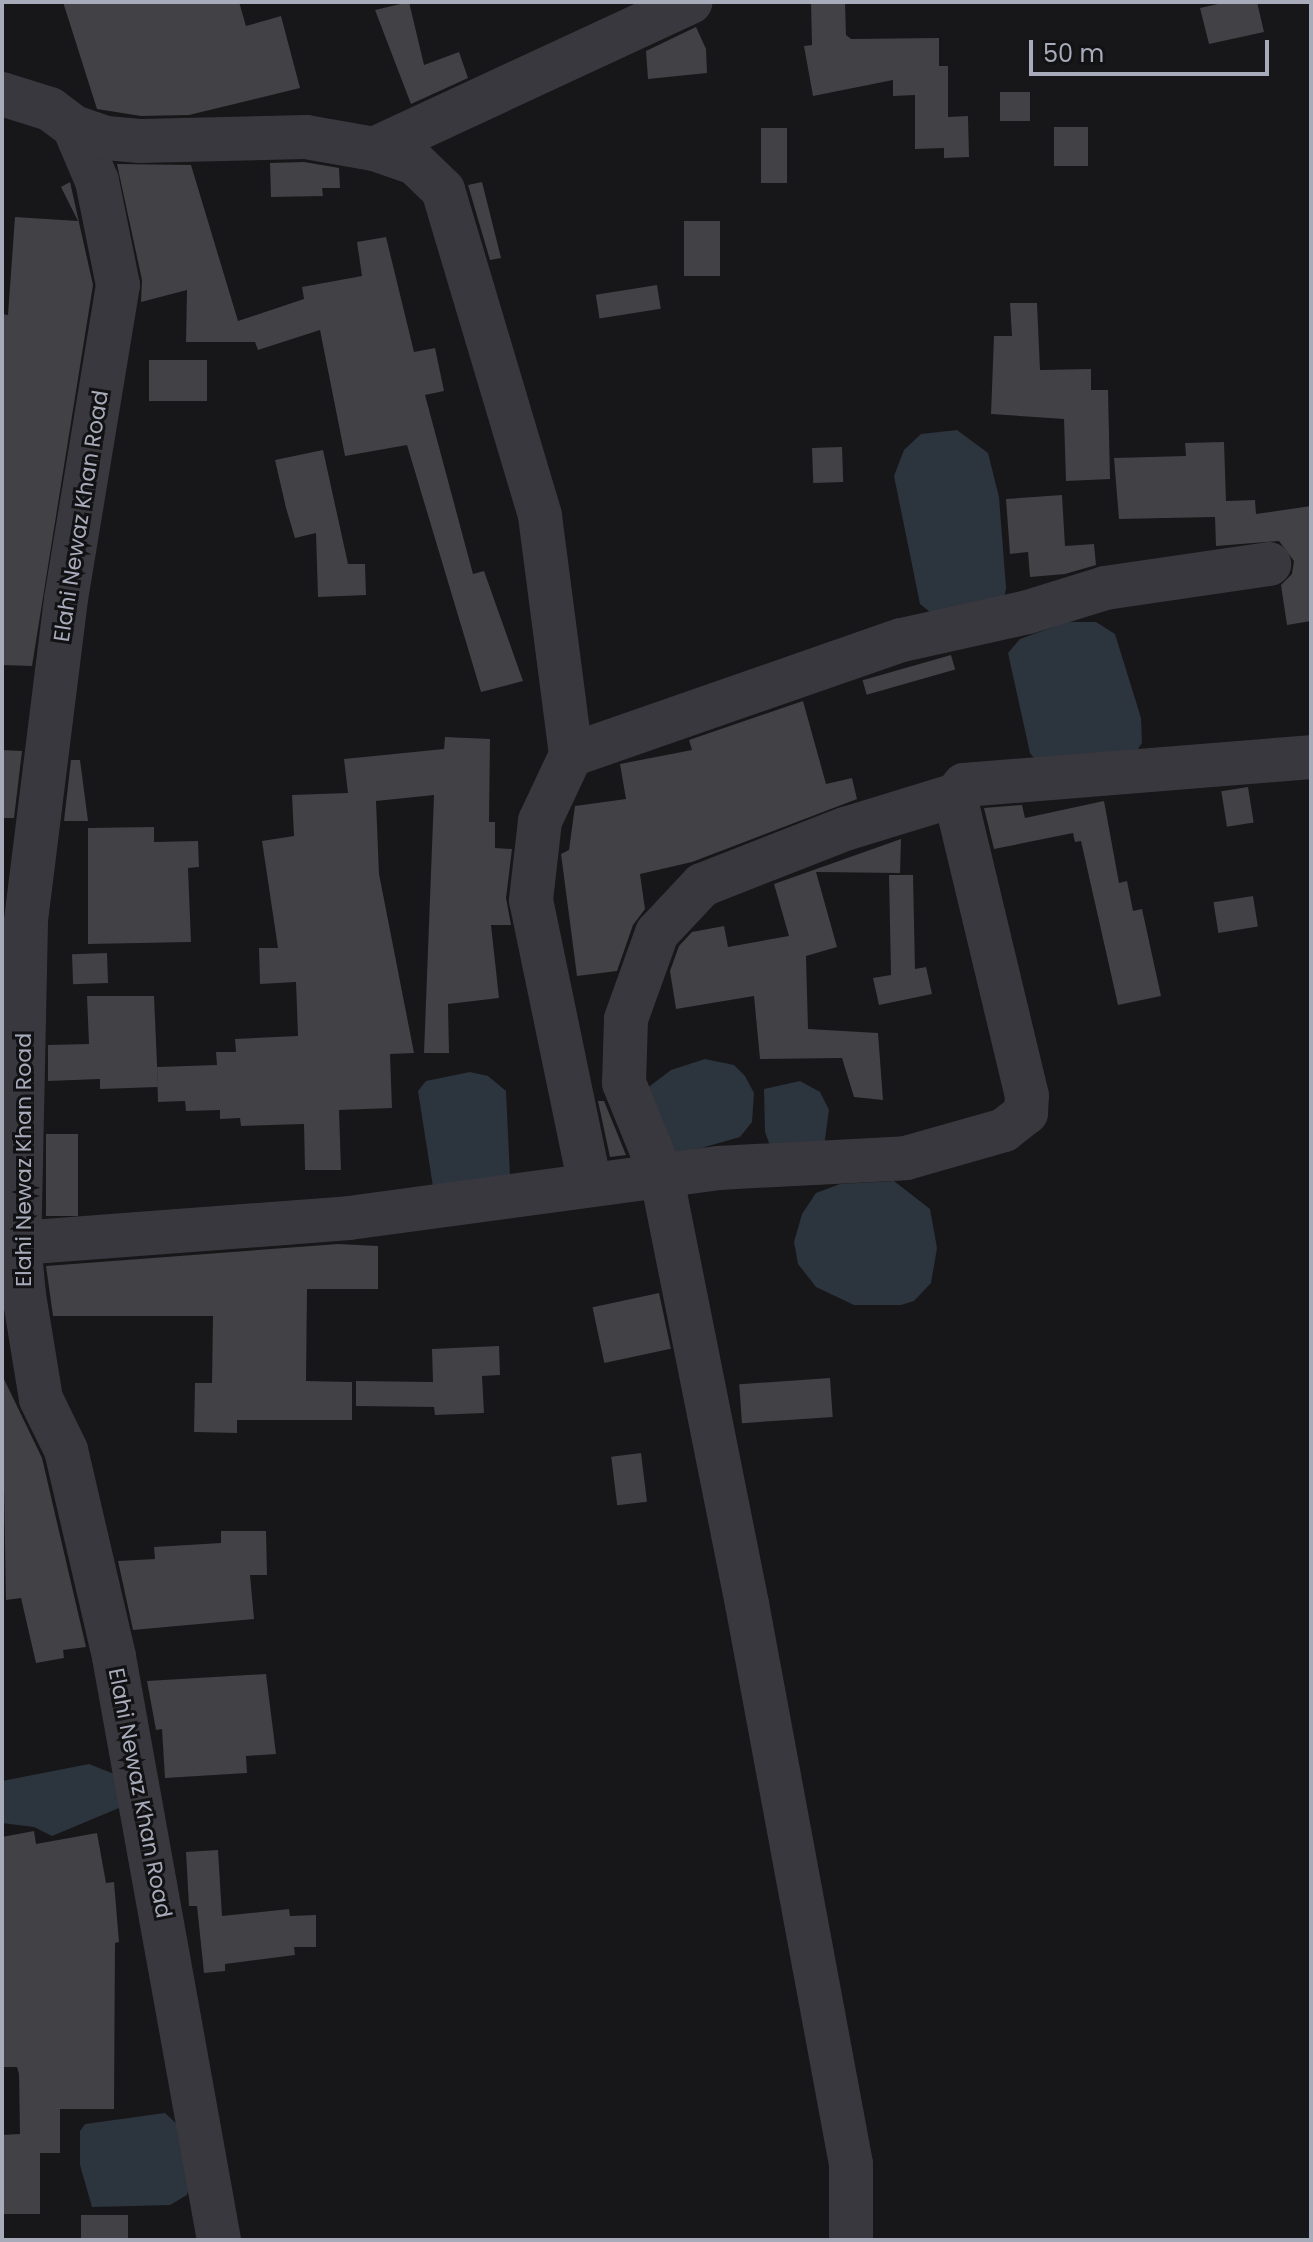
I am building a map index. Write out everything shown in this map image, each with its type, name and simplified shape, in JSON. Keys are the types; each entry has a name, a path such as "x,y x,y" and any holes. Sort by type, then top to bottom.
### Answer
{"street":[{"path":"374,149 691,2"},
{"path":"14,97 50,109 74,127 128,140 306,137 374,149 431,174 454,225 540,516 571,755 540,821 531,900 590,1185"},
{"name":"Elahi Newaz Khan Road","path":"74,127 97,181 118,285 66,599 26,922 19,1243 30,1351 41,1399 66,1450 144,1802 200,2152 219,2240"},
{"path":"571,755 902,640 1016,616 1105,588 1269,564"},
{"path":"851,2240 851,2164 661,1174 624,1083 626,1019 657,933 702,885 845,829 956,795 975,780 1311,757"},
{"path":"19,1243 349,1218 661,1174 906,1158 1004,1130 1023,1118 1028,1107 956,795"}],"shaded area":[{"path":"957,430 988,453 999,497 1006,588 1004,601 935,616 920,604 894,476 904,450 921,434"},
{"path":"1067,622 1096,622 1115,634 1141,718 1142,743 1136,752 1039,764 1030,753 1008,653 1020,639"},
{"path":"705,1059 734,1065 745,1076 754,1093 752,1122 740,1137 677,1155 646,1089 671,1070"},
{"path":"470,1072 488,1076 506,1091 510,1177 434,1193 418,1091 426,1081"},
{"path":"800,1081 820,1092 829,1110 824,1146 772,1151 765,1132 764,1089"},
{"path":"894,1181 930,1209 937,1248 931,1283 914,1301 901,1305 854,1305 816,1287 798,1264 794,1242 802,1214 816,1193 840,1184"},
{"path":"89,1764 114,1774 121,1794 119,1808 52,1836 34,1827 2,1823 2,1781"},
{"path":"165,2113 179,2126 190,2182 187,2195 170,2205 92,2207 80,2165 80,2131 85,2124"}],"building":[{"path":"63,2 239,2 246,26 281,16 300,88 189,115 141,116 97,109"},
{"path":"409,2 424,65 459,52 468,78 411,104 375,10"},
{"path":"811,2 845,2 846,35 851,39 939,38 939,66 948,66 948,117 968,116 969,157 944,158 944,148 915,149 915,95 893,96 893,80 813,96 804,46 812,45"},
{"path":"1227,2 1257,2 1264,32 1209,44 1200,8"},
{"path":"696,27 706,49 707,73 648,79 646,51"},
{"path":"1000,92 1030,92 1030,121 1000,121"},
{"path":"1054,127 1088,127 1088,166 1054,166"},
{"path":"761,128 787,128 787,183 761,183"},
{"path":"304,162 339,168 340,188 322,188 323,196 271,197 270,163"},
{"path":"117,164 191,165 238,321 304,299 302,287 362,276 357,242 386,237 414,352 435,348 444,391 425,395 473,574 484,571 523,681 481,692 407,445 345,456 320,330 258,350 255,342 186,342 187,290 141,302 142,280"},
{"path":"70,182 93,285 32,666 2,665 2,314 8,315 15,217 78,221 61,187"},
{"path":"482,182 501,258 490,260 468,185"},
{"path":"684,221 720,221 720,276 684,276"},
{"path":"657,285 661,309 600,318 596,295"},
{"path":"1010,303 1037,303 1040,370 1091,369 1091,390 1108,390 1110,479 1066,481 1064,419 991,414 994,336 1012,336"},
{"path":"149,360 207,360 207,401 149,401"},
{"path":"1224,442 1226,501 1255,500 1256,514 1311,506 1311,621 1287,625 1281,585 1292,574 1294,561 1279,541 1216,546 1215,517 1119,519 1114,458 1186,456 1185,443"},
{"path":"842,447 843,482 813,483 812,448"},
{"path":"323,450 348,564 365,564 366,595 318,597 316,533 295,538 286,508 275,460"},
{"path":"1062,495 1065,546 1094,544 1096,565 1065,574 1030,577 1028,552 1010,554 1006,499"},
{"path":"951,655 955,669 867,695 863,680"},
{"path":"803,701 826,784 852,778 857,799 692,862 640,874 645,909 633,925 617,971 577,976 561,854 569,850 575,806 626,799 620,764 692,750 689,740"},
{"path":"445,737 490,739 489,822 495,822 495,848 512,849 506,898 511,925 491,925 499,998 448,1004 449,1053 424,1053 434,795 376,801 379,874 414,1053 390,1054 392,1108 339,1110 341,1170 305,1170 304,1124 241,1126 240,1118 220,1119 220,1110 186,1111 185,1101 158,1102 157,1067 217,1065 216,1052 236,1052 235,1039 298,1036 296,982 260,984 259,948 278,948 262,841 294,836 292,795 348,793 344,759 444,749"},
{"path":"2,750 22,751 14,818 2,818"},
{"path":"71,760 80,760 88,821 64,821"},
{"path":"1248,787 1254,823 1227,827 1221,791"},
{"path":"1104,801 1119,883 1127,881 1133,911 1142,909 1161,996 1118,1005 1081,841 1075,842 1073,833 994,849 984,808 1022,805 1025,818"},
{"path":"154,827 154,842 198,841 199,867 188,868 191,942 88,944 88,828"},
{"path":"901,839 900,873 816,872 837,947 806,956 808,1029 878,1033 883,1100 854,1097 842,1058 760,1059 754,996 676,1009 670,971 679,946 692,932 724,926 728,947 789,936 774,884"},
{"path":"889,875 913,875 915,969 926,967 932,994 879,1005 873,978 891,975"},
{"path":"1253,896 1258,927 1218,933 1213,902"},
{"path":"107,953 108,983 73,984 72,954"},
{"path":"87,996 154,996 158,1087 100,1089 100,1079 48,1081 48,1045 89,1044"},
{"path":"598,1101 604,1101 626,1155 610,1157"},
{"path":"46,1134 78,1134 78,1216 46,1216"},
{"path":"338,1244 378,1246 378,1289 307,1289 306,1381 352,1382 352,1420 237,1420 237,1433 194,1432 195,1383 212,1383 213,1316 53,1316 46,1266"},
{"path":"659,1293 671,1349 604,1363 592,1307"},
{"path":"499,1346 500,1375 482,1376 484,1413 435,1415 434,1407 356,1406 356,1381 433,1382 432,1349"},
{"path":"2,1375 42,1458 86,1647 63,1650 64,1658 36,1663 21,1598 6,1600"},
{"path":"830,1378 833,1417 742,1423 739,1384"},
{"path":"641,1453 647,1502 617,1505 611,1457"},
{"path":"221,1531 266,1531 267,1575 250,1575 254,1619 133,1630 118,1561 155,1559 154,1547 221,1543"},
{"path":"266,1674 276,1754 246,1756 247,1773 165,1778 162,1729 156,1730 147,1681"},
{"path":"34,1831 36,1844 97,1833 106,1883 114,1882 119,1942 115,1943 114,2109 60,2109 60,2153 40,2153 40,2214 2,2214 2,2135 20,2134 19,2074 17,2067 2,2067 2,1837"},
{"path":"218,1850 222,1916 289,1909 290,1916 316,1915 316,1947 294,1947 295,1955 225,1964 225,1971 204,1973 197,1906 189,1906 186,1852"},
{"path":"81,2215 128,2215 128,2239 81,2239"}]}
